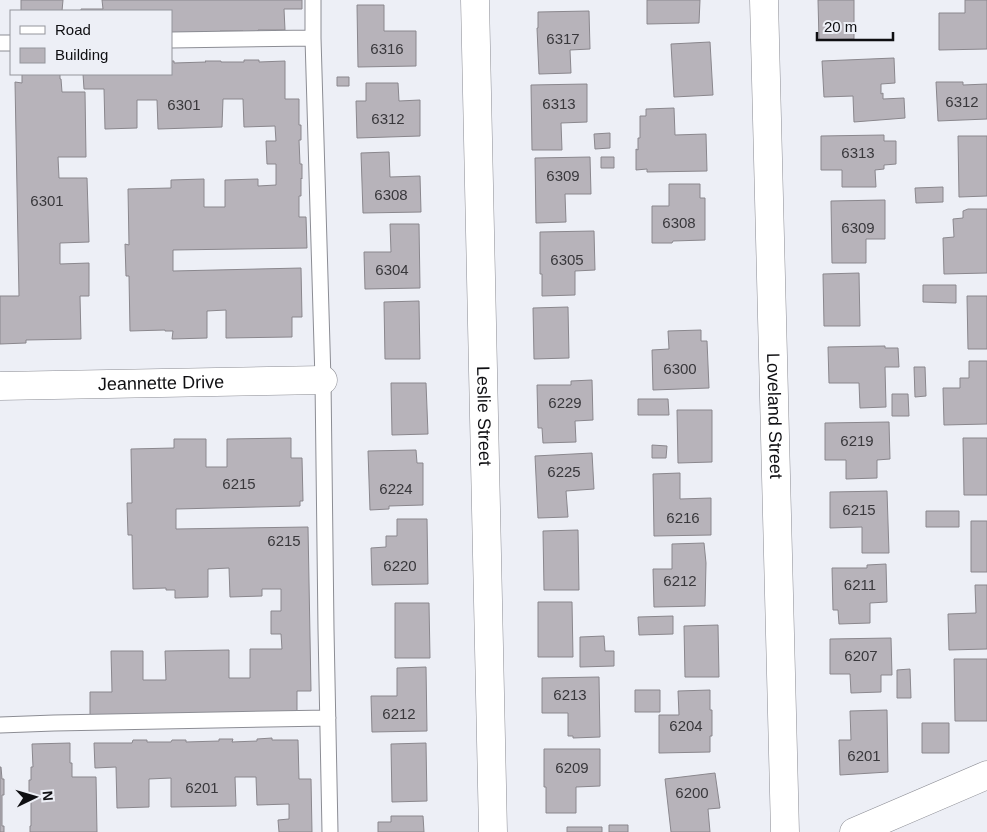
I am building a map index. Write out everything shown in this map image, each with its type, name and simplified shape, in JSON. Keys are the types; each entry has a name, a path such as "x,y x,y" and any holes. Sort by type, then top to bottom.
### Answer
{"street":[{"name":"Leslie Street","path":"475,0 492,832"},
{"name":"Loveland Street","path":"764,0 785,832"},
{"name":"Jeannette Drive","path":"0,386 324,380"},
{"path":"854,832 987,775"}],"lane":[{"path":"313,0 324,380 330,832"},
{"path":"172,40 313,38"},
{"path":"0,725 328,718"}],"building":[{"path":"21,0 63,0 62,10 21,10"},
{"path":"102,0 302,0 302,9 284,9 285,30 258,30 258,33 243,33 243,31 172,33 172,10 81,10 103,9"},
{"path":"647,0 700,0 699,23 647,24"},
{"path":"818,0 854,0 854,39 819,40"},
{"path":"965,0 987,0 987,49 939,50 939,13 965,13"},
{"path":"357,5 384,5 384,31 416,31 416,66 358,67"},
{"path":"589,11 590,49 570,50 571,73 539,74 538,12"},
{"path":"710,42 713,95 674,97 671,44"},
{"path":"894,58 895,83 881,84 881,94 883,93 883,99 904,98 905,118 854,122 853,96 824,97 822,61"},
{"path":"244,60 259,60 259,62 285,61 285,99 299,99 301,140 299,140 302,179 301,196 299,196 299,217 306,217 307,248 173,250 173,271 301,268 302,317 292,317 292,337 226,338 226,310 207,311 207,338 172,339 173,331 165,330 130,331 129,276 126,276 125,244 129,245 128,189 171,188 171,180 204,179 204,207 225,207 225,180 258,179 258,186 276,185 276,164 267,164 266,141 276,141 275,126 244,127 243,99 223,99 222,127 158,129 157,100 137,100 137,128 105,129 104,89 84,89 83,75 172,75 172,61 174,63 205,61 244,62"},
{"path":"22,75 60,75 62,92 85,92 86,157 58,157 59,178 87,178 89,242 60,243 60,264 89,263 89,296 80,296 81,339 26,340 26,343 0,344 0,296 19,296 15,82 22,83"},
{"path":"337,77 349,77 349,86 337,86"},
{"path":"936,82 963,82 963,85 987,84 987,119 938,121"},
{"path":"366,83 398,83 399,101 420,100 420,136 357,138 356,101 366,101"},
{"path":"587,84 587,122 561,123 562,150 532,150 531,85"},
{"path":"674,108 675,135 706,134 707,171 647,172 647,169 636,170 636,149 638,150 638,138 640,138 640,116 646,116 646,109"},
{"path":"610,133 610,148 595,149 594,134"},
{"path":"884,135 884,141 896,141 896,164 884,165 884,169 875,170 876,187 842,187 842,170 821,170 821,136"},
{"path":"958,136 987,136 987,196 959,197"},
{"path":"389,152 390,177 420,176 421,212 363,213 361,153"},
{"path":"590,157 591,194 565,194 566,222 536,223 535,158"},
{"path":"601,157 614,157 614,168 601,168"},
{"path":"669,184 700,184 700,198 705,198 705,240 652,243 652,206 669,206"},
{"path":"943,187 943,202 916,203 915,188"},
{"path":"885,200 885,239 866,239 866,263 832,263 831,201"},
{"path":"968,209 987,209 987,273 944,274 943,238 954,237 953,219 963,218 963,211"},
{"path":"390,224 419,224 420,288 365,289 364,252 391,252"},
{"path":"594,231 595,270 575,271 575,295 542,296 540,232"},
{"path":"859,273 860,326 824,326 823,274"},
{"path":"923,285 956,285 956,303 923,302"},
{"path":"967,296 987,296 987,349 968,349"},
{"path":"419,301 420,359 385,359 384,302"},
{"path":"568,307 569,358 534,359 533,308"},
{"path":"701,330 701,341 707,341 709,388 653,390 652,350 669,349 668,331"},
{"path":"885,346 885,348 898,348 899,367 885,367 886,407 860,408 859,383 829,383 828,347"},
{"path":"969,361 987,361 987,424 944,425 943,388 960,388 960,378 969,378"},
{"path":"914,367 925,367 926,396 915,397"},
{"path":"592,380 593,420 575,421 576,442 543,443 542,428 538,428 537,385 571,385 571,381"},
{"path":"391,383 426,383 428,434 392,435"},
{"path":"892,394 908,394 909,416 892,416"},
{"path":"638,399 668,399 669,415 638,415"},
{"path":"677,410 712,410 712,462 678,463"},
{"path":"889,422 890,459 877,460 877,478 846,479 846,460 825,460 825,423"},
{"path":"291,438 291,458 302,458 303,501 300,501 300,506 176,509 176,529 308,527 311,691 297,691 297,718 90,721 90,692 112,692 111,651 143,651 143,680 166,680 165,651 229,650 229,678 250,678 250,649 282,649 281,634 271,634 271,611 281,611 281,589 262,589 262,596 230,597 229,568 208,569 208,597 175,598 175,590 166,590 166,588 133,589 132,535 128,535 127,503 132,503 131,449 174,448 174,439 206,439 206,467 227,467 227,439"},
{"path":"963,438 987,438 987,495 964,495"},
{"path":"652,445 667,446 666,458 652,458"},
{"path":"416,450 417,463 423,463 423,505 389,506 389,509 370,510 368,451"},
{"path":"592,453 594,489 566,491 568,517 538,518 535,456"},
{"path":"680,473 680,499 711,498 711,535 654,536 653,474"},
{"path":"887,491 889,553 862,553 862,527 830,528 830,492"},
{"path":"926,511 959,511 959,527 926,527"},
{"path":"397,519 427,519 428,584 372,585 371,548 386,547 386,536 397,536"},
{"path":"971,521 987,521 987,572 971,572"},
{"path":"578,530 579,590 544,590 543,531"},
{"path":"704,543 706,563 705,606 654,607 653,569 672,569 672,544"},
{"path":"886,564 887,602 870,603 870,623 839,624 838,610 833,610 832,568 867,568 867,565"},
{"path":"975,585 987,585 987,649 949,650 948,614 976,613"},
{"path":"538,602 572,602 573,657 538,657"},
{"path":"395,603 429,603 430,658 395,658"},
{"path":"673,616 673,634 639,635 638,617"},
{"path":"718,625 719,677 685,677 684,626"},
{"path":"604,636 605,651 614,651 614,666 580,667 580,637"},
{"path":"891,638 892,675 881,675 881,692 851,693 850,674 830,674 830,639"},
{"path":"954,659 987,659 987,721 955,721"},
{"path":"426,667 427,731 372,732 371,696 397,696 397,668"},
{"path":"910,669 911,698 897,698 897,670"},
{"path":"599,677 600,737 573,738 573,736 568,736 568,713 542,713 542,678"},
{"path":"635,690 660,690 660,712 635,712"},
{"path":"710,690 712,736 710,736 710,752 659,753 659,715 679,715 678,691"},
{"path":"887,710 888,772 840,775 839,740 851,740 850,711"},
{"path":"922,723 949,723 949,753 922,753"},
{"path":"272,738 272,740 298,740 299,779 311,779 312,832 279,832 278,820 289,819 289,804 257,805 256,777 235,777 236,806 171,807 171,778 149,779 149,807 117,808 116,767 95,768 94,743 132,743 133,740 171,742 172,740 186,740 186,742 233,739 232,742"},
{"path":"70,743 72,777 96,777 97,832 30,832 31,794 29,794 29,780 31,780 31,767 33,767 32,744"},
{"path":"426,743 427,801 392,802 391,744"},
{"path":"544,749 600,749 600,786 576,787 576,813 546,813"},
{"path":"0,767 2,779 4,779 2,826 4,826 4,832 0,832"},
{"path":"715,773 720,808 708,809 710,832 671,832 665,779"},
{"path":"391,816 423,816 424,832 378,832 378,822 391,822"},
{"path":"609,825 628,825 628,832 609,832"},
{"path":"567,827 602,827 602,832 567,832"}]}
